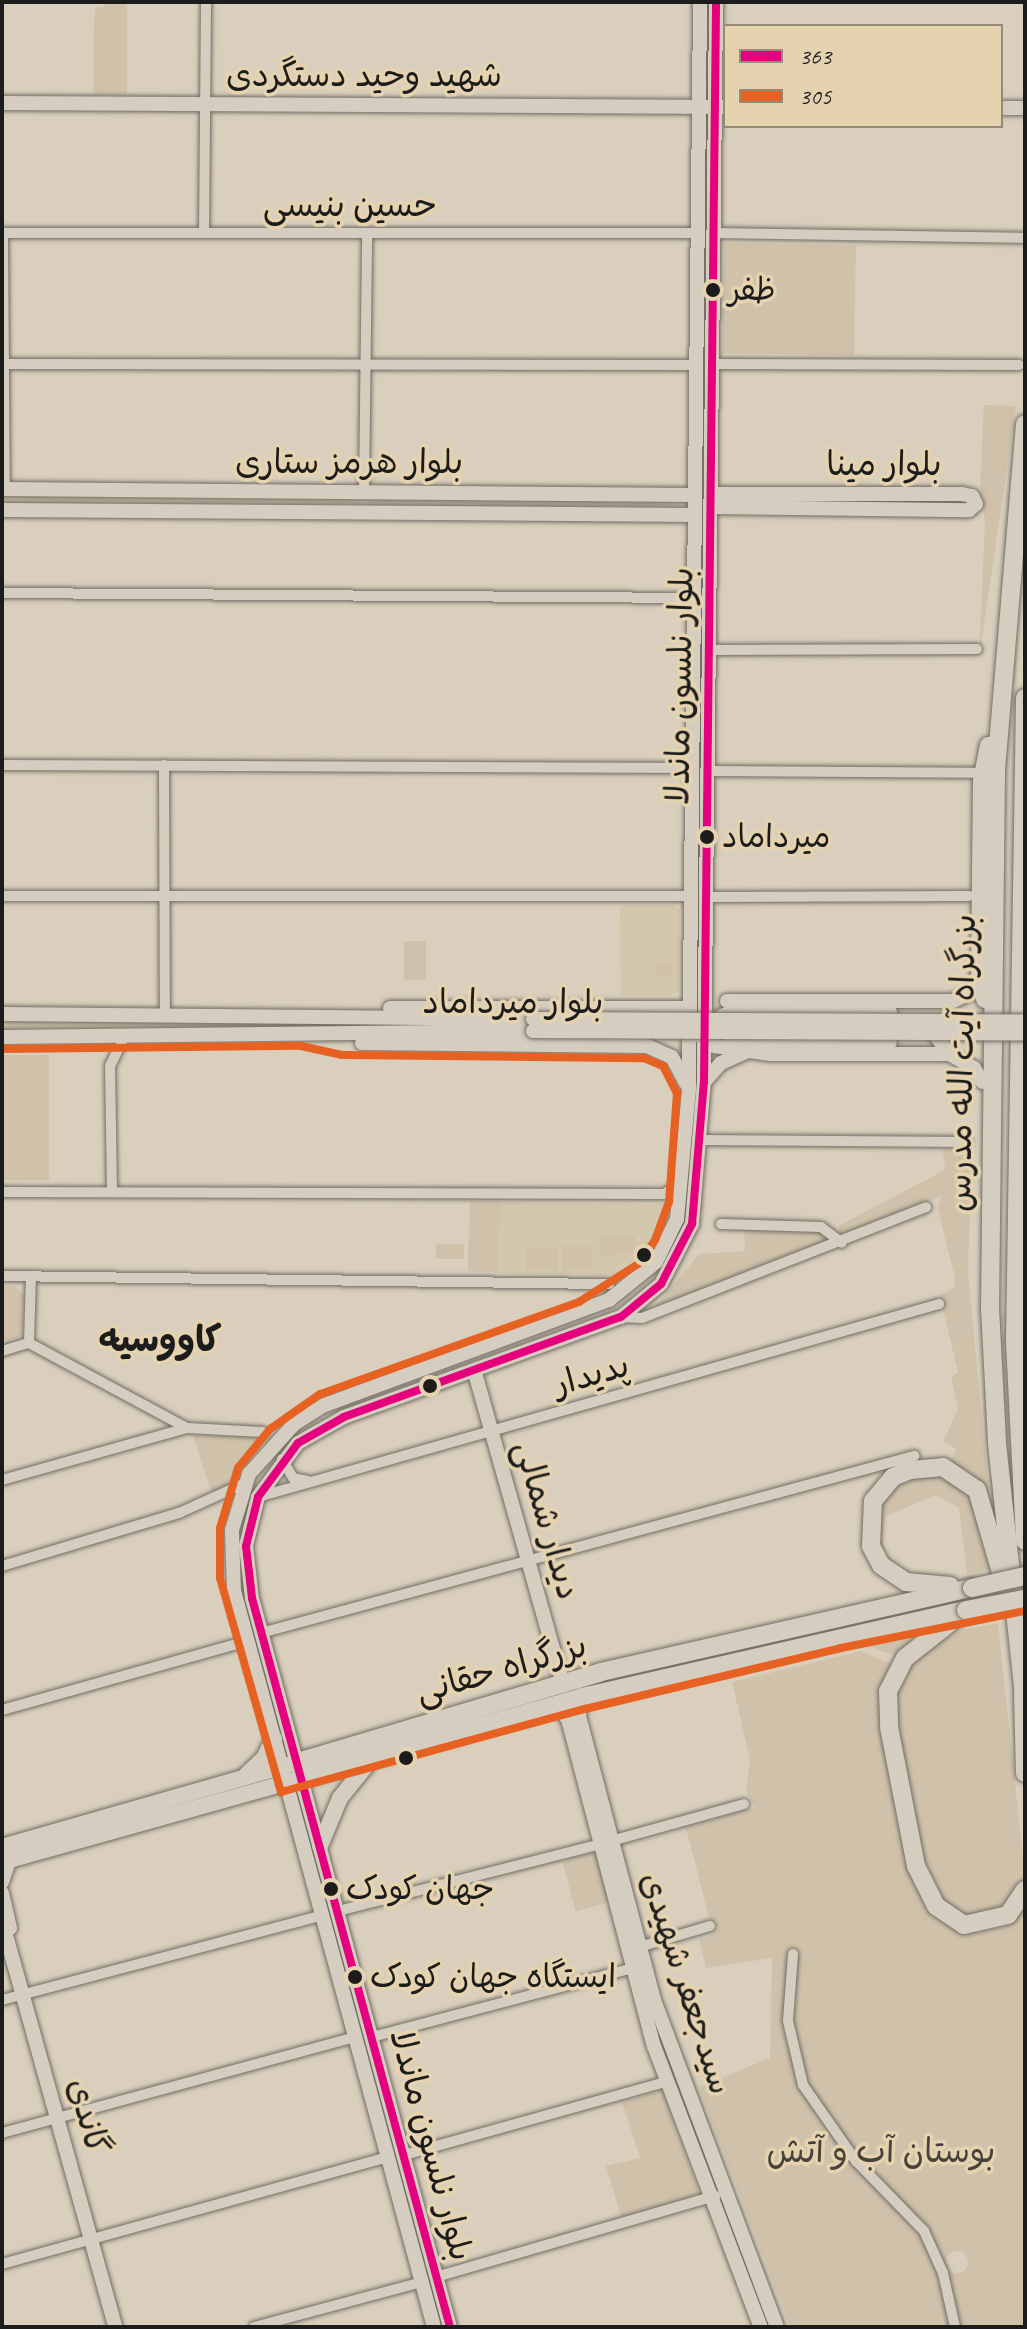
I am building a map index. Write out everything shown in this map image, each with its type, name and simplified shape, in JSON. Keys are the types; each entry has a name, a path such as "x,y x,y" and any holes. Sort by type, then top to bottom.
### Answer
{"highway":[{"name":"بزرگراه آیت الله مدرس","path":"1025,424 999,712 993,1391 1020,1606 1025,1773"},
{"name":"بزرگراه آیت الله مدرس","path":"1025,698 1015,1342 1025,1541"},
{"path":"993,1391 981,1342 982,1082 987,1009 980,971 982,781 999,712"},
{"path":"972,1588 906,1582 881,1565 868,1526 873,1501 893,1477 932,1466 952,1470 973,1485 985,1505 998,1572 1020,1606"},
{"name":"بزرگراه حقانی","path":"293,1767 563,1683 722,1642 1025,1576"},
{"name":"بزرگراه حقانی","path":"293,1767 374,1756 582,1697 966,1610 1020,1606"},
{"path":"966,1610 905,1658 888,1691 910,1837 921,1884 952,1920 977,1925 999,1919 1025,1890"}],"main road":[{"name":"بلوار نلسون ماندلا","path":"396,2156 356,2037 320,1846 293,1767 274,1738 247,1641 234,1591 230,1547 245,1483 278,1438 325,1405 584,1313 625,1291 666,1246 677,1219 689,1090 700,1049 706,978 692,768 700,2"},
{"name":"بلوار نلسون ماندلا","path":"434,2327 429,2280 396,2156 372,2037 331,1913 261,1633 246,1556 258,1497 282,1459 313,1433 344,1417 475,1373 621,1317 653,1292 686,1243 697,1208 704,1082 700,1049 690,1027 690,1008 708,771 709,650 718,501 711,423 714,233 720,107 716,2"},
{"name":"شهید وحید دستگردی","path":"2,103 720,107"},
{"path":"1003,108 1025,108"},
{"path":"696,424 711,423"},
{"name":"بلوار هرمز ستاری","path":"3,489 695,495"},
{"name":"بلوار مینا","path":"962,494 976,504 969,510 718,501 962,494"},
{"path":"672,515 673,495"},
{"name":"بلوار هرمز ستاری","path":"2,510 695,515"},
{"path":"727,1001 953,1001 968,994 980,971"},
{"path":"706,978 740,1011"},
{"path":"264,1016 301,1008 690,1008"},
{"path":"626,1045 642,1026 628,1008"},
{"path":"949,1054 942,1037 929,1028 778,1026 737,1041 725,1035 720,1024 727,1012 740,1011 1025,1013"},
{"name":"بلوار میرداماد","path":"2,1014 165,1014 533,1025 1025,1034"},
{"name":"بلوار میرداماد","path":"6,1035 124,1037 533,1025 1025,1022"},
{"path":"302,1034 342,1043 626,1045 668,1053 689,1090"},
{"path":"704,1082 721,1063 745,1051 773,1044 1025,1041"},
{"path":"700,1049 949,1054 974,1068 982,1082"},
{"name":"دیدار شمالی","path":"475,1373 563,1683"},
{"name":"سیدجعفر شهیدی","path":"582,1697 579,1716 606,1842 638,1967 673,2080 715,2196 777,2327"},
{"name":"سیدجعفر شهیدی","path":"555,1705 568,1719 606,1842"},
{"path":"241,1778 264,1758 274,1738"},
{"path":"320,1846 340,1798 374,1756"},
{"name":"بزرگراه حقانی","path":"4,1852 241,1778 293,1767"},
{"name":"بزرگراه حقانی","path":"4,1852 293,1767"},
{"path":"2,1882 4,1852"},
{"path":"2,1893 11,1944"},
{"name":"گاندی","path":"2,1921 25,1994 115,2327"},
{"name":"سیدجعفر شهیدی","path":"673,2080 751,2274 761,2327"},
{"name":"بلوار نلسون ماندلا","path":"429,2280 450,2327"}],"street":[{"path":"204,233 206,2"},
{"path":"2,233 3,489"},
{"name":"حسین بنیسی","path":"2,233 698,233"},
{"path":"364,491 367,233"},
{"path":"714,233 1025,238"},
{"path":"3,364 696,365"},
{"path":"712,364 1019,365"},
{"path":"2,593 694,598"},
{"path":"709,650 977,649"},
{"path":"2,765 692,768"},
{"path":"164,765 165,1014"},
{"path":"708,771 974,773"},
{"path":"2,896 969,896"},
{"path":"112,1192 110,1066 124,1037"},
{"path":"702,1140 967,1142"},
{"path":"2,1192 664,1194 683,1180"},
{"path":"621,1317 642,1318 842,1243 926,1207"},
{"path":"721,1224 821,1227 842,1243"},
{"path":"2,1276 609,1284"},
{"path":"29,1343 31,1277"},
{"name":"پدیدار","path":"258,1497 939,1304"},
{"path":"2,1351 29,1343 187,1428"},
{"path":"2,1480 187,1428 263,1432"},
{"path":"261,1633 914,1456"},
{"path":"282,1459 293,1478 315,1481"},
{"path":"2,1566 189,1510 245,1483"},
{"path":"2,1710 247,1641"},
{"path":"2,2000 744,1804"},
{"path":"633,1948 710,1926"},
{"path":"793,1954 788,2030 803,2085 856,2161 924,2231 943,2273 955,2327"},
{"path":"372,2037 638,1967"},
{"path":"2,2133 356,2037"},
{"path":"2,2264 673,2080"},
{"path":"254,2327 429,2280 715,2196"}],"shaded area":[{"path":"674,905 680,910 678,990 672,995 621,995 620,906"},
{"path":"500,1202 664,1204 656,1231 622,1275 495,1273"}],"green space":[{"path":"105,2 127,2 127,94 93,95 94,20 96,8 104,7"},
{"path":"724,243 856,245 854,355 722,353"},
{"path":"984,405 1016,406 979,659 985,521 980,484"},
{"path":"2,496 359,500 359,504 2,503"},
{"path":"369,499 671,499 671,506 369,506"},
{"path":"404,941 426,941 426,980 404,980"},
{"path":"664,960 673,969 664,978 655,969"},
{"path":"2,1022 316,1023 317,1027 2,1028"},
{"path":"2,1055 49,1055 49,1180 2,1180"},
{"path":"943,1149 972,1150 968,1271 989,1495 972,1476 935,1458 952,1459 956,1449 943,1442 958,1409 951,1377 958,1373 940,1295 953,1289 955,1279 938,1209 941,1196 842,1239 838,1226 945,1170"},
{"path":"470,1201 500,1202 498,1272 468,1271"},
{"path":"744,1230 821,1231 831,1242 657,1305 699,1254 745,1251"},
{"path":"635,1235 636,1254 600,1256 599,1237"},
{"path":"436,1244 464,1244 464,1259 436,1259"},
{"path":"562,1245 592,1245 592,1270 562,1270"},
{"path":"526,1247 558,1247 558,1270 526,1270"},
{"path":"2,1286 14,1286 24,1295 22,1335 8,1341 2,1338"},
{"path":"193,1435 262,1437 234,1481 212,1495"},
{"path":"935,1471 967,1486 993,1568 967,1574 959,1508 936,1495 884,1517 883,1555 878,1540 880,1498 896,1481"},
{"path":"940,1623 898,1657 860,1643"},
{"path":"998,1623 1025,1876 1010,1909 977,1920 951,1911 925,1876 893,1703 898,1684 922,1653 962,1630"},
{"name":"بوستان آب و آتش","path":"861,1651 894,1665 887,1679 923,1900 958,1929 977,1933 1003,1927 1025,1909 1025,2327 790,2327 699,2087 770,2058 772,1958 706,1968 699,1939 710,1937 717,1926 710,1921 686,1828 755,1807 746,1791 750,1759 732,1682"},
{"path":"596,1852 609,1902 576,1911 562,1861"},
{"path":"663,2090 700,2196 622,2219 606,2166 640,2158 622,2102"}],"pier":[{"path":"957,2251 965,2254 968,2262 965,2270 957,2273 949,2270 946,2262 949,2254"}],"transit line":[{"name":"363","path":"450,2327 252,1598 246,1546 258,1497 298,1443 344,1417 621,1317 661,1284 692,1224 704,1082 716,2"},
{"name":"305","path":"2,1049 301,1046 342,1055 644,1058 663,1066 677,1093 669,1202 655,1240 638,1264 579,1302 320,1394 270,1429 238,1468 220,1528 220,1578 281,1792 585,1709 841,1648 1025,1611"}],"place":[{"name":"ظفر","path":"713,290"},
{"name":"میرداماد","path":"707,837"},
{"name":"جهان کودک","path":"331,1889"},
{"name":"ایستگاه جهان کودک","path":"355,1977"}],"district":[{"name":"کاووسیه","path":"160,1340"}]}
